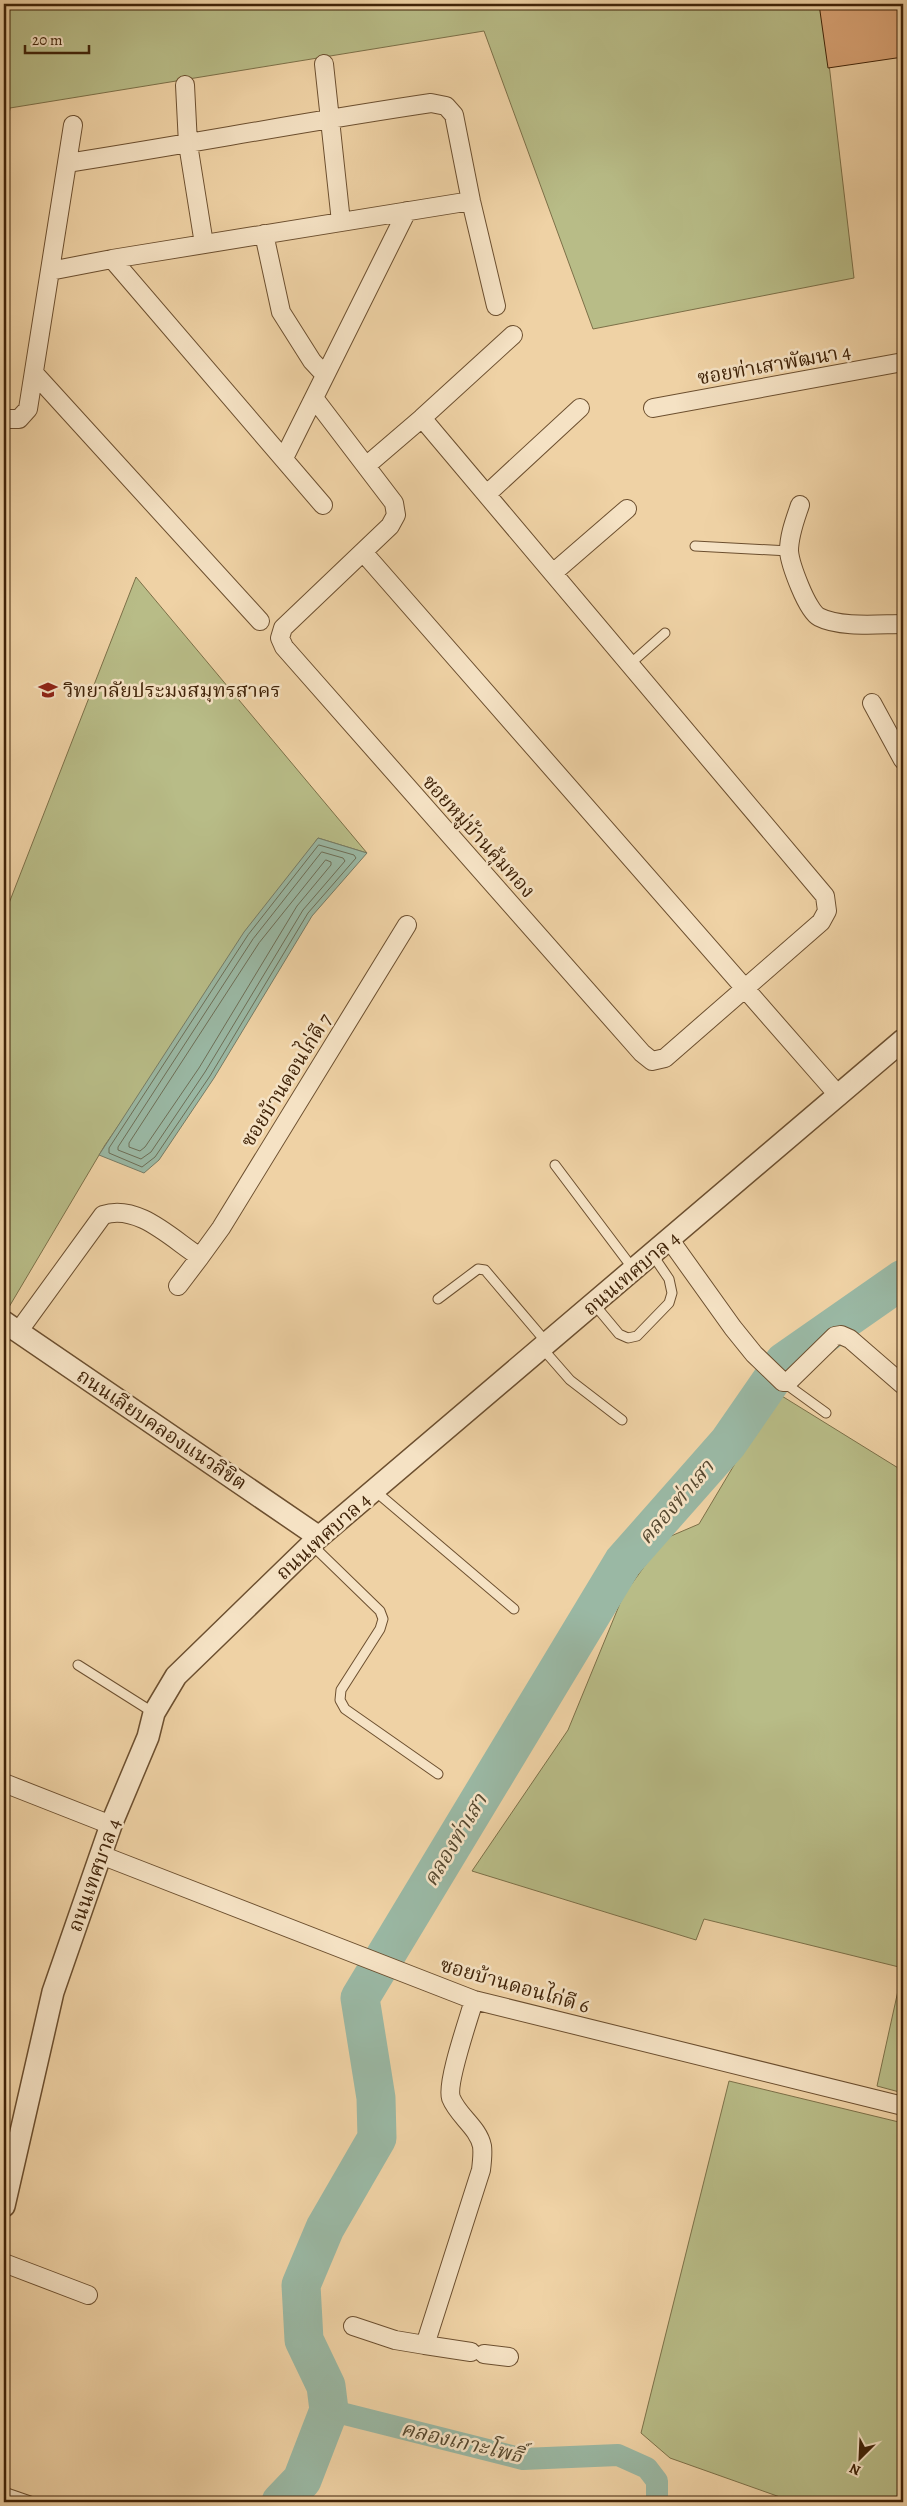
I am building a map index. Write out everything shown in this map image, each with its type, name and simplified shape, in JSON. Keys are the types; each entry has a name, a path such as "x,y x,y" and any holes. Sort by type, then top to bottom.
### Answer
{"street":[{"path":"324,64 341,222"},
{"path":"186,85 188,144 204,244"},
{"path":"67,163 188,144 329,118 431,103 446,106 454,115 471,201 496,306"},
{"path":"4,419 19,420 28,409 73,125"},
{"path":"50,271 112,259 471,201"},
{"path":"284,458 407,211"},
{"path":"264,234 281,312 312,361 325,375"},
{"path":"112,259 323,504"},
{"path":"366,466 513,335"},
{"name":"ซอยท่าเสาพัฒนา 4","path":"653,408 903,362"},
{"path":"34,373 260,621"},
{"name":"ซอยหมู่บ้านคุ้มทอง","path":"314,398 394,503 396,515 390,526 283,628 280,638 284,648 642,1053 652,1061 665,1058 821,922 827,910 825,896 422,418"},
{"path":"487,494 580,408"},
{"path":"800,505 791,532 789,551 803,594 816,616 834,622 903,624"},
{"path":"553,573 627,509"},
{"path":"363,552 839,1096"},
{"path":"872,703 903,760"},
{"name":"ซอยบ้านดอนไก่ดี 7","path":"178,1286 221,1228 407,925"},
{"name":"ถนนเทศบาล 4","path":"4,2206 53,1992 111,1825 148,1737 154,1714 176,1676 315,1540 903,1040"},
{"path":"11,1327 103,1215 114,1211 140,1217 200,1258"},
{"path":"670,1240 754,1354 783,1381 835,1336 841,1335 850,1339 903,1385"},
{"name":"ถนนเลียบคลองแนวลิขิต","path":"11,1327 315,1540"},
{"path":"4,1783 111,1825"},
{"name":"ซอยบ้านดอนไก่ดี 6","path":"101,1855 474,2000 903,2106"},
{"path":"425,2345 481,2170 482,2147 476,2130 464,2118 451,2096 451,2080 474,2000"},
{"path":"4,2263 88,2295"},
{"path":"353,2326 395,2340 509,2357"}],"lane":[{"path":"695,546 789,551"},
{"path":"630,664 665,633"},
{"path":"555,1164 634,1270"},
{"path":"594,1304 619,1334 628,1338 637,1336 670,1303 672,1293 669,1279 652,1254"},
{"path":"438,1299 478,1270 485,1270 570,1380 622,1420"},
{"path":"783,1381 826,1414"},
{"path":"374,1490 514,1609"},
{"path":"315,1540 380,1611 382,1619 380,1629 341,1690 340,1700 345,1709 438,1774"},
{"path":"78,1666 154,1714"},
{"path":"4,2492 33,2502"}],"green space":[{"path":"4,4 822,4 854,278 593,329 484,31 10,108 4,150"},
{"path":"136,577 367,853 318,838 105,1145 9,1307 4,1304 4,916"},
{"path":"777,1393 903,1471 903,1968 704,1919 696,1940 472,1871 568,1730 623,1596 664,1539 699,1524"},
{"path":"903,1968 903,2093 877,2086"},
{"path":"729,2081 903,2123 903,2502 794,2502 670,2458 641,2433"}],"water":[{"path":"318,838 367,853 312,916 214,1078 159,1160 144,1173 99,1155 244,932"}],"building":[{"path":"819,4 903,4 903,57 828,68"}],"waterway":[{"name":"คลองท่าเสา","path":"281,2502 302,2480 329,2410 326,2386 304,2340 301,2285 325,2228 377,2138 376,2098 360,1998 623,1562 728,1443 784,1362 903,1279"},
{"name":"คลองเกาะโพธิ์","path":"329,2410 523,2459 618,2455 647,2468 657,2481 657,2502"}],"place":[{"name":"วิทยาลัยประมงสมุทรสาคร","path":"48,690"}]}
